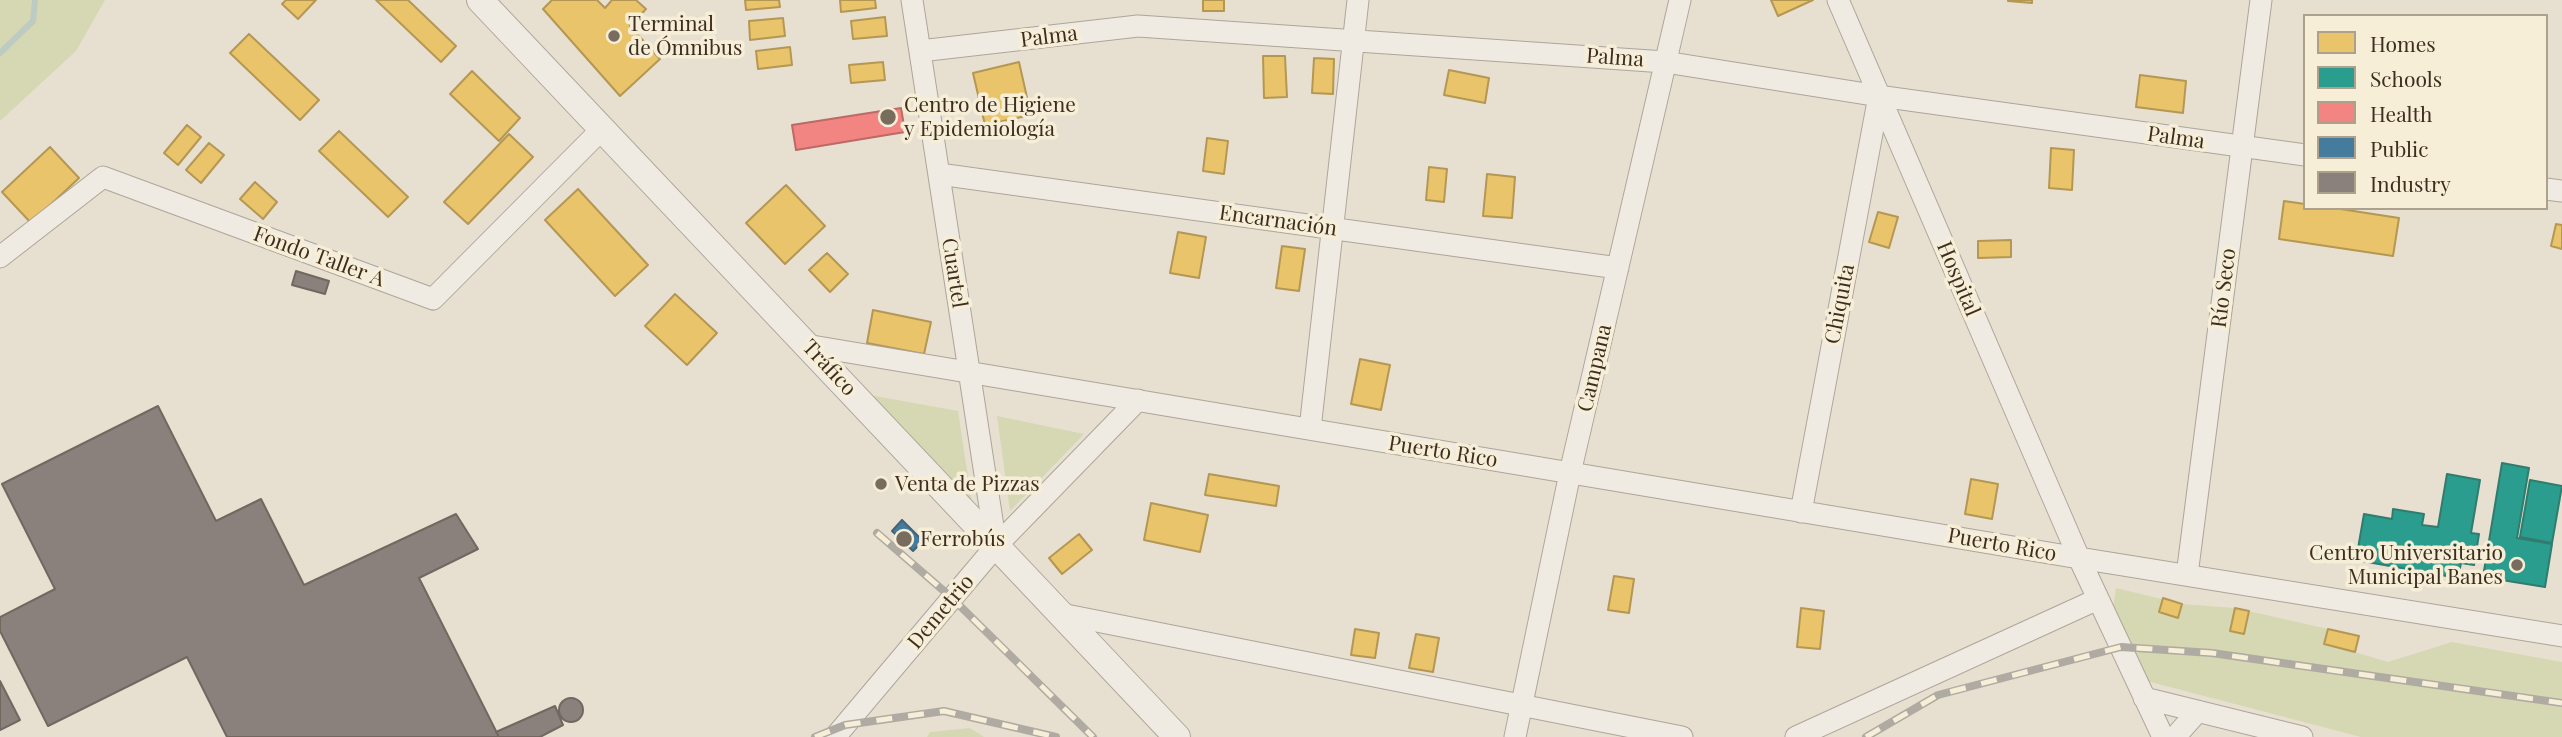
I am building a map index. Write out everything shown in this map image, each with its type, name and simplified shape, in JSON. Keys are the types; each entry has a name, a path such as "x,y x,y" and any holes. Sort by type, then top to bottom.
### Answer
{"street":[{"name":"Tráfico","path":"480,0 1177,737"},
{"name":"Cuartel","path":"912,0 996,546"},
{"path":"1310,429 1358,0"},
{"name":"Campana","path":"1515,737 1570,473 1680,0"},
{"name":"Hospital","path":"1838,0 2079,558"},
{"name":"Río Seco","path":"2187,576 2261,0"},
{"name":"Palma","path":"920,51 1138,26 1665,62 1879,96 2303,155"},
{"name":"Chiquita","path":"1801,512 1879,96"},
{"name":"Fondo Taller A","path":"0,257 103,177 432,299 603,129"},
{"name":"Encarnación","path":"939,174 1618,268"},
{"name":"Puerto Rico","path":"806,345 2187,576 2562,636"},
{"name":"Demetrio","path":"835,737 996,546 1138,400"},
{"name":"Puerto Rico","path":"2079,558 2162,737"},
{"path":"1797,737 2098,599"},
{"path":"1061,614 1682,737"},
{"path":"2144,698 2302,737"},
{"path":"2175,737 2198,711"}],"green space":[{"path":"0,0 105,0 76,51 0,121"},
{"path":"870,395 958,411 972,503"},
{"path":"997,416 1084,434 1010,511"},
{"path":"2116,588 2182,604 2235,608 2328,629 2324,643 2388,662 2452,642 2562,662 2562,737 2361,737 2143,680 2112,615"},
{"path":"970,728 984,737 927,737 930,732"}],"building: Homes":[{"path":"286,0 316,0 298,19 282,4"},
{"path":"376,0 408,0 456,46 441,62"},
{"path":"552,0 597,0 605,8 612,0 636,0 646,9 630,26 660,59 620,96 543,9"},
{"path":"745,0 779,0 780,7 746,10"},
{"path":"840,0 875,0 876,8 841,12"},
{"path":"1203,0 1224,0 1224,11 1203,11"},
{"path":"1771,0 1813,0 1778,16"},
{"path":"2032,0 2032,3 2008,1"},
{"path":"885,17 887,36 853,39 851,21"},
{"path":"783,18 785,36 750,40 749,21"},
{"path":"249,34 319,100 300,120 230,53"},
{"path":"790,47 792,65 758,69 756,51"},
{"path":"1263,56 1285,56 1287,97 1264,98"},
{"path":"1314,58 1334,59 1333,94 1312,93"},
{"path":"883,62 885,80 851,83 849,65"},
{"path":"1019,62 1031,115 985,125 973,73"},
{"path":"1449,70 1489,78 1485,103 1444,95"},
{"path":"472,71 520,118 499,141 450,94"},
{"path":"2140,75 2186,81 2183,113 2136,107"},
{"path":"187,125 201,137 178,165 164,153"},
{"path":"339,131 408,197 388,217 319,151"},
{"path":"509,134 533,157 468,224 444,202"},
{"path":"1207,138 1228,141 1224,174 1203,171"},
{"path":"209,143 224,155 201,183 186,170"},
{"path":"50,147 79,178 31,223 2,192"},
{"path":"2051,148 2074,150 2072,190 2049,188"},
{"path":"1429,167 1447,169 1444,202 1426,200"},
{"path":"1487,174 1515,177 1512,218 1483,216"},
{"path":"255,182 277,202 263,219 240,199"},
{"path":"786,185 825,226 785,264 746,223"},
{"path":"578,189 648,265 615,296 545,220"},
{"path":"2284,201 2303,204 2303,210 2347,210 2399,218 2393,256 2279,239"},
{"path":"1878,212 1898,217 1889,248 1869,242"},
{"path":"2556,224 2562,225 2562,249 2551,246"},
{"path":"1178,232 1206,237 1199,278 1170,273"},
{"path":"2011,240 2011,257 1978,258 1978,241"},
{"path":"1282,246 1305,249 1299,291 1276,288"},
{"path":"827,253 848,274 830,292 809,270"},
{"path":"675,294 717,333 687,365 645,326"},
{"path":"873,310 931,322 924,354 867,343"},
{"path":"1360,359 1390,365 1381,410 1351,404"},
{"path":"1209,474 1279,486 1276,506 1205,495"},
{"path":"1971,479 1998,484 1992,519 1965,514"},
{"path":"1151,503 1208,515 1200,552 1144,540"},
{"path":"1079,534 1092,550 1062,574 1049,558"},
{"path":"1614,576 1634,579 1629,613 1608,610"},
{"path":"2163,598 2182,604 2178,618 2159,612"},
{"path":"1801,608 1824,611 1820,649 1797,647"},
{"path":"2235,608 2249,611 2244,634 2230,631"},
{"path":"1355,629 1379,633 1375,658 1351,655"},
{"path":"2328,629 2359,636 2355,652 2324,644"},
{"path":"1416,634 1439,638 1433,672 1409,668"}],"building: Schools":[{"path":"2502,463 2529,468 2517,538 2552,544 2545,587 2483,577"},
{"path":"2447,474 2480,480 2471,533 2479,534 2474,565 2461,563 2458,578 2356,560 2364,514 2392,519 2393,509 2424,514 2422,525 2438,527"},
{"path":"2530,480 2562,486 2552,543 2520,537"}],"building: Health":[{"path":"901,108 905,132 796,150 792,125"}],"building: Public":[{"path":"902,520 923,541 913,551 892,531"}],"building: Industry":[{"path":"296,271 329,281 325,294 292,285"},
{"path":"158,406 216,521 261,499 304,585 456,514 478,549 419,578 499,737 227,737 187,657 48,726 0,631 0,617 55,589 2,484"},
{"path":"0,681 20,720 0,730"},
{"path":"571,698 579,702 583,710 579,718 571,722 563,718 559,710 563,702"},
{"path":"555,706 563,725 540,737 499,737 496,732"}],"waterway":[{"path":"0,53 33,21 35,0"}],"railway":[{"path":"877,533 952,598 1093,737"},
{"path":"1866,737 1938,695 2121,647 2212,653 2562,703"},
{"path":"815,737 845,725 944,711 1056,737"}],"place":[{"name":"Terminal de Ómnibus","path":"614,36"},
{"name":"Centro de Higiene y Epidemiología","path":"888,117"},
{"name":"Venta de Pizzas","path":"881,484"},
{"name":"Ferrobús","path":"904,539"},
{"name":"Centro Universitario Municipal Banes","path":"2517,565"}]}
